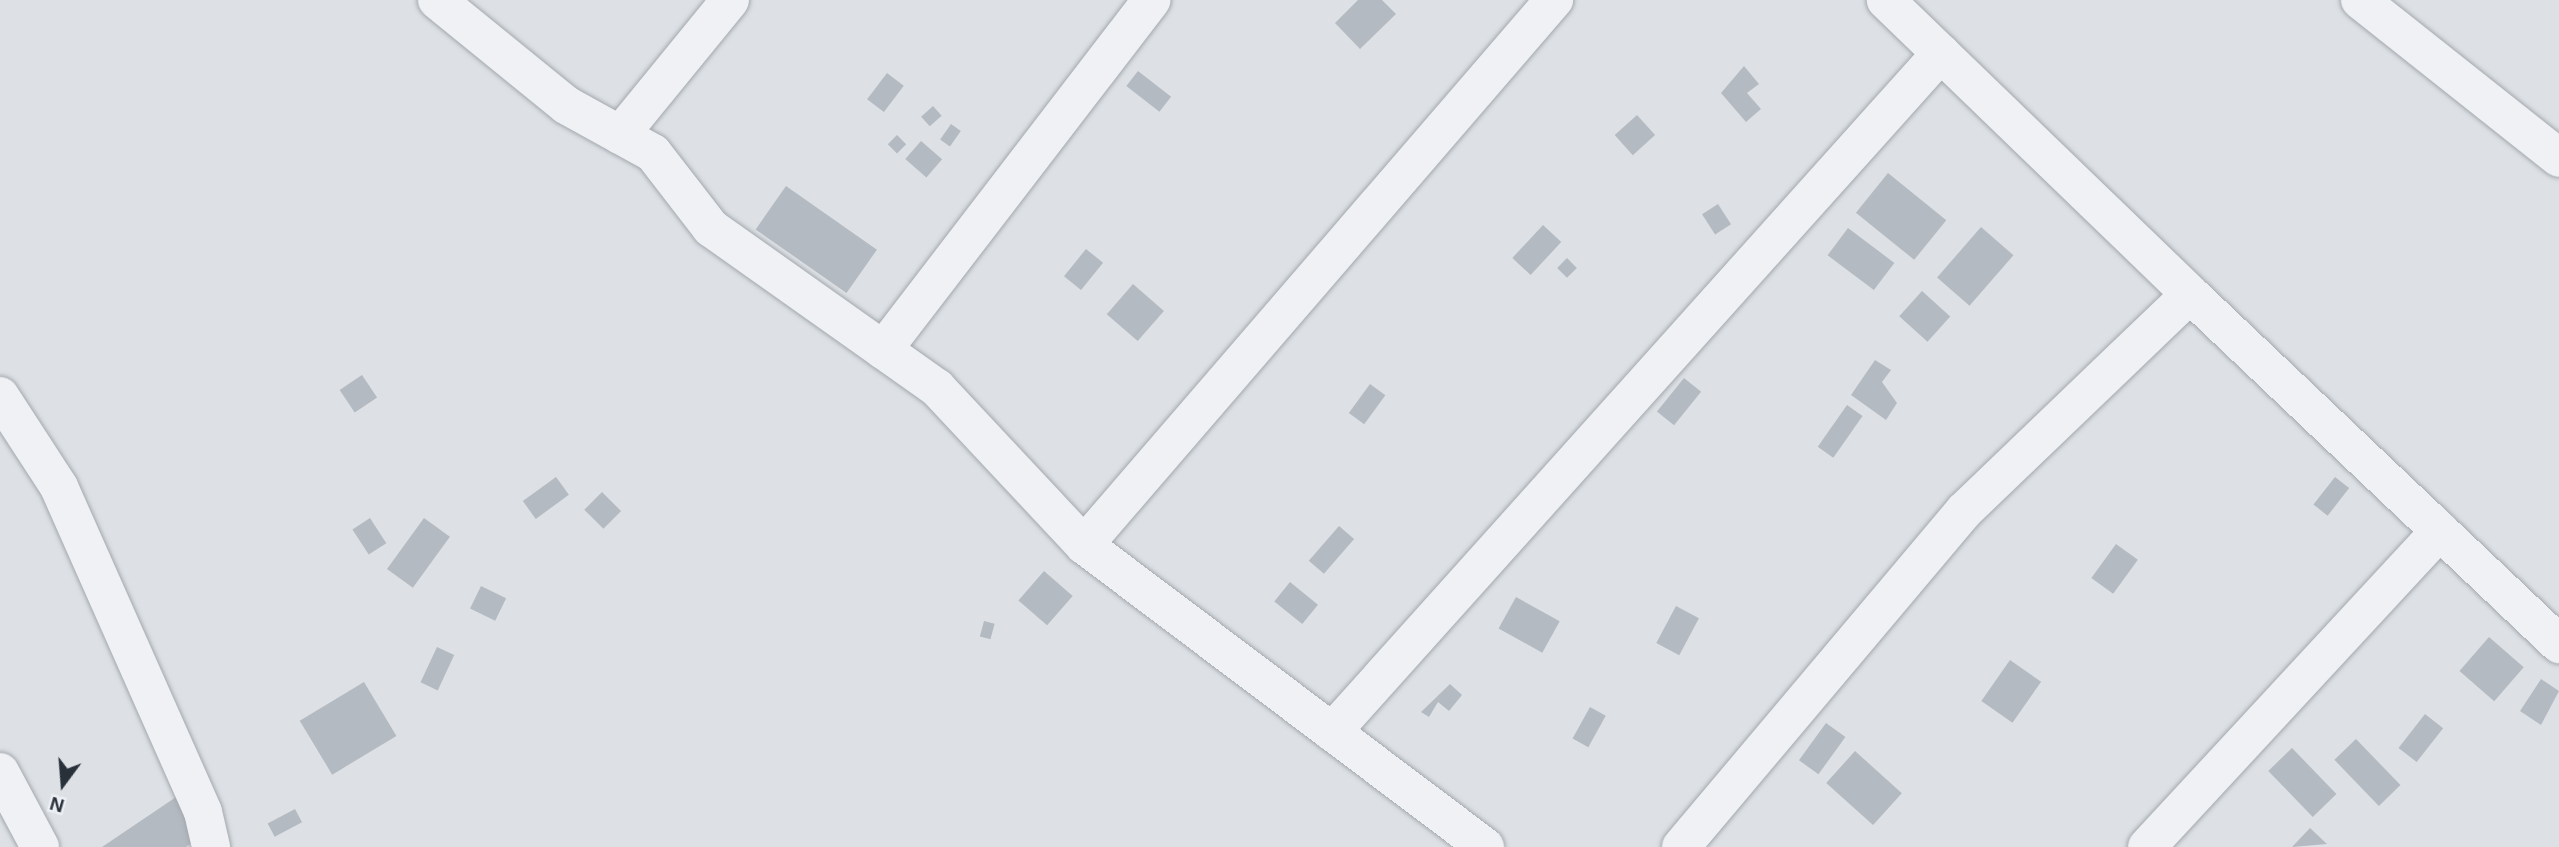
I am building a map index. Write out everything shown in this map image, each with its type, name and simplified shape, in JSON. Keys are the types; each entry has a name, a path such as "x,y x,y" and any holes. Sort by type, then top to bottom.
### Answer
{"street":[{"path":"437,0 566,105 653,153 711,228 937,388 1084,545 1485,847"},
{"path":"620,135 730,0"},
{"path":"883,350 1152,0"},
{"path":"1084,545 1554,0"},
{"path":"1886,0 2190,294 2559,644"},
{"path":"2360,0 2559,158"},
{"path":"1332,732 1941,53"},
{"path":"1681,847 1964,511 2190,294"},
{"path":"0,396 60,486 203,812 211,847"},
{"path":"2147,847 2440,531"},
{"path":"0,772 40,847"}],"building":[{"path":"1358,0 1382,0 1396,14 1360,49 1335,23"},
{"path":"1744,66 1759,84 1747,93 1761,109 1746,122 1721,93"},
{"path":"1138,71 1171,97 1159,112 1126,86"},
{"path":"887,73 904,86 884,112 867,99"},
{"path":"933,106 942,116 930,126 921,117"},
{"path":"1637,115 1655,135 1633,155 1615,135"},
{"path":"951,124 961,131 950,146 940,140"},
{"path":"897,135 906,144 897,153 888,144"},
{"path":"921,141 942,159 926,177 905,159"},
{"path":"1888,173 1946,220 1914,260 1856,213"},
{"path":"786,186 877,250 847,293 756,229"},
{"path":"1718,204 1731,224 1715,234 1702,214"},
{"path":"1543,225 1561,242 1531,275 1512,258"},
{"path":"1981,227 2013,255 1969,306 1937,278"},
{"path":"1848,228 1894,263 1874,290 1828,255"},
{"path":"1086,249 1103,263 1081,290 1064,276"},
{"path":"1567,258 1577,268 1567,278 1557,268"},
{"path":"1133,284 1164,311 1138,341 1107,314"},
{"path":"1922,291 1950,316 1927,342 1899,316"},
{"path":"1875,360 1891,370 1882,382 1897,403 1886,420 1851,395"},
{"path":"362,375 377,397 355,412 340,390"},
{"path":"1684,378 1701,392 1674,425 1657,411"},
{"path":"1370,384 1385,395 1364,424 1349,413"},
{"path":"1847,405 1863,416 1833,458 1818,447"},
{"path":"556,477 569,495 536,519 523,501"},
{"path":"2335,477 2349,488 2328,516 2313,505"},
{"path":"602,492 621,511 603,529 584,510"},
{"path":"370,518 386,543 369,555 352,529"},
{"path":"424,518 450,537 413,588 387,569"},
{"path":"1339,526 1354,539 1324,574 1309,561"},
{"path":"2116,544 2138,560 2113,594 2091,578"},
{"path":"1044,571 1073,596 1047,625 1018,600"},
{"path":"1290,582 1318,605 1302,624 1274,601"},
{"path":"481,586 506,598 495,621 470,608"},
{"path":"1516,597 1560,621 1542,653 1499,628"},
{"path":"1676,606 1699,618 1679,655 1656,643"},
{"path":"984,621 995,624 990,639 980,636"},
{"path":"2489,637 2524,667 2494,701 2459,671"},
{"path":"437,647 454,655 438,690 421,682"},
{"path":"2010,660 2041,682 2012,723 1981,701"},
{"path":"2541,679 2559,691 2541,725 2520,711"},
{"path":"364,682 396,736 332,775 300,721"},
{"path":"1450,684 1462,695 1449,711 1438,702 1429,717 1421,712"},
{"path":"1590,707 1606,716 1588,747 1573,738"},
{"path":"2425,714 2443,728 2417,762 2399,748"},
{"path":"1826,723 1845,737 1818,774 1799,760"},
{"path":"2356,739 2400,785 2379,806 2334,760"},
{"path":"2292,748 2336,794 2313,817 2268,771"},
{"path":"1855,751 1902,793 1873,825 1826,783"},
{"path":"185,791 212,829 186,847 102,847"},
{"path":"295,809 302,822 275,837 268,824"},
{"path":"2310,828 2327,844 2292,847"}]}
